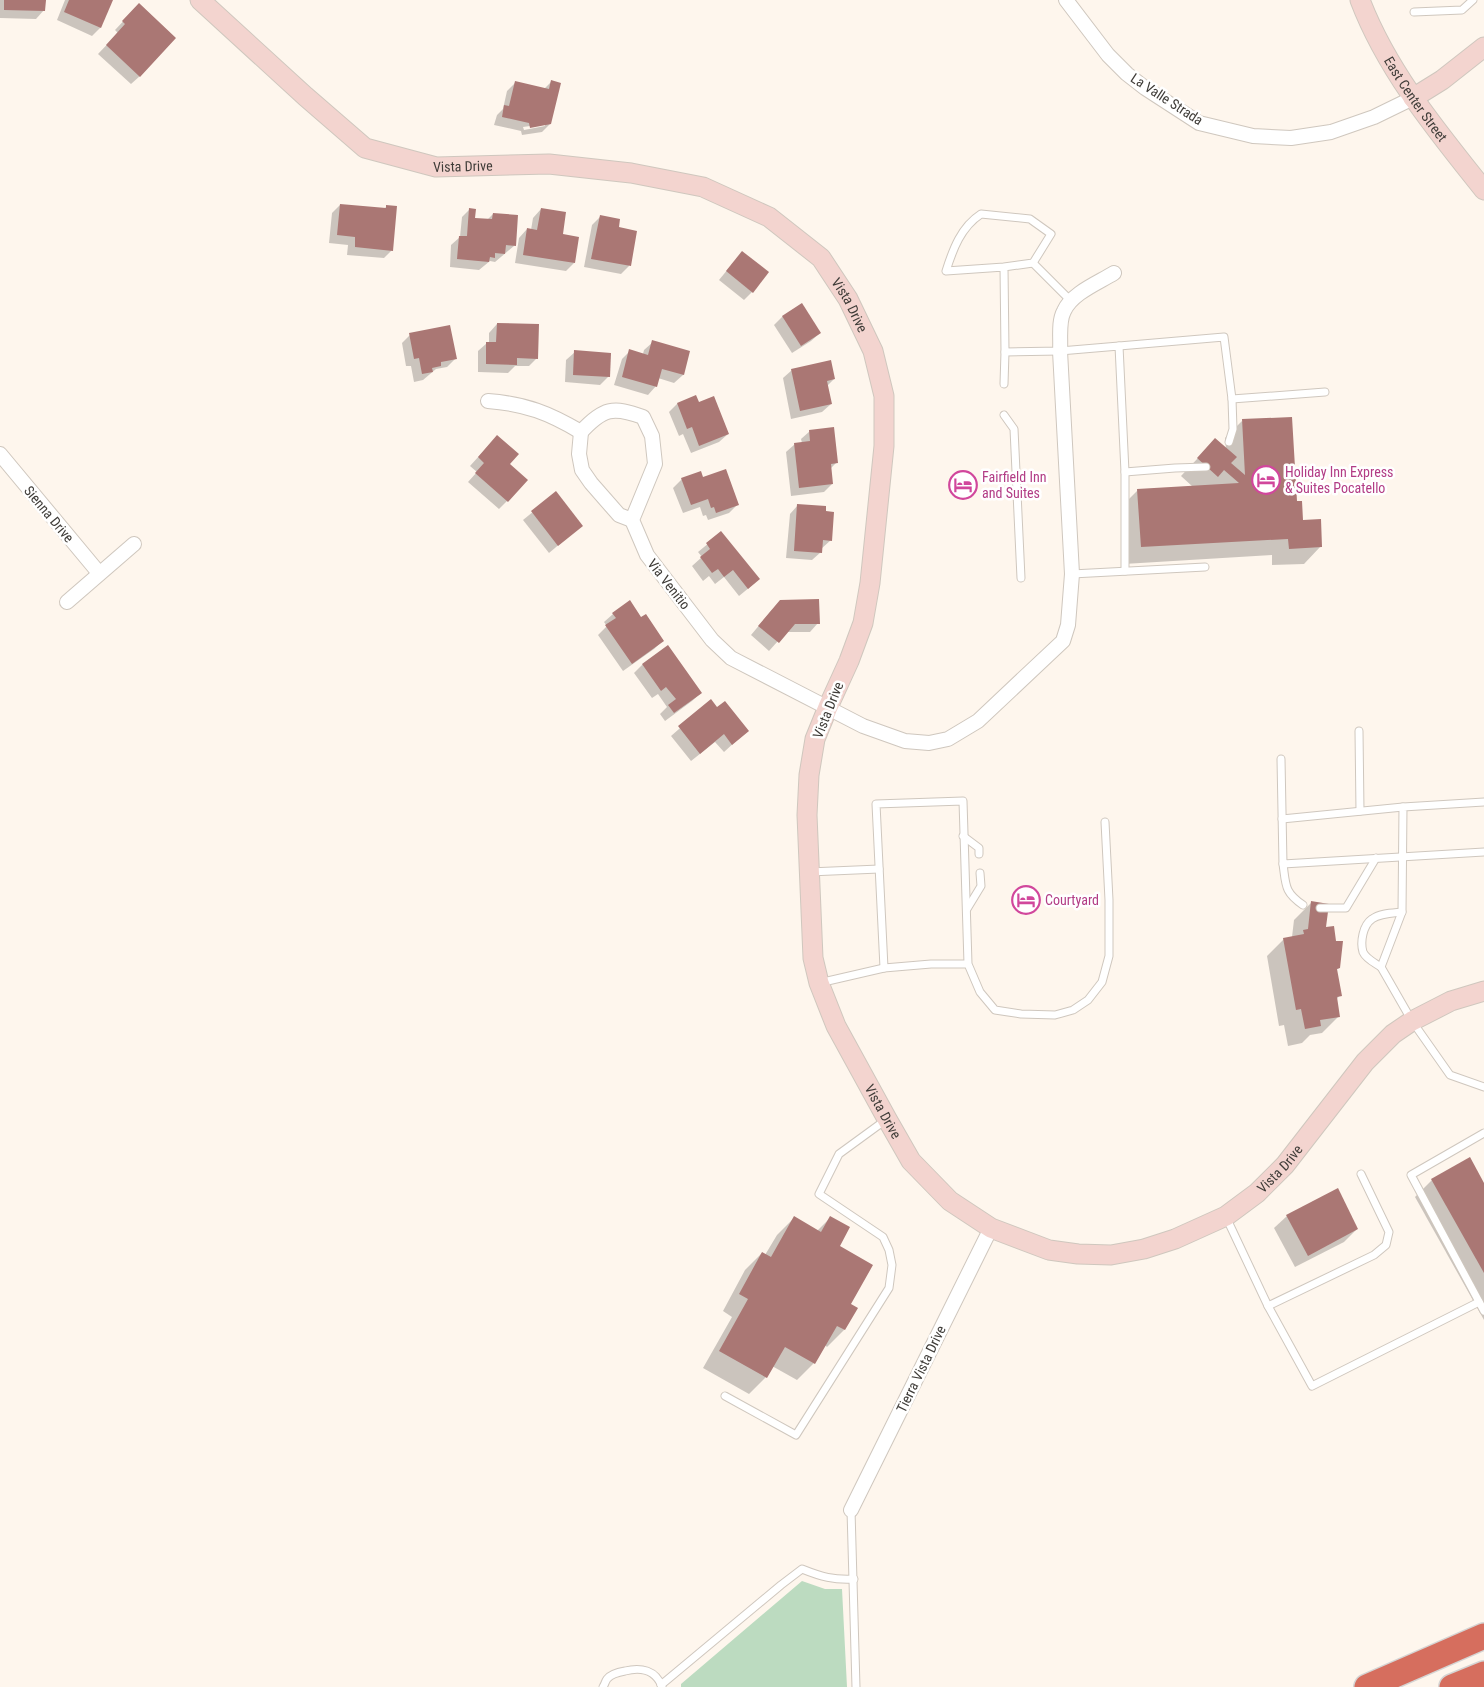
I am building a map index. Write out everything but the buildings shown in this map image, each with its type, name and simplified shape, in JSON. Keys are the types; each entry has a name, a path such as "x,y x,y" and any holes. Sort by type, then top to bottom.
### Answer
{"highway":[{"path":"1366,1687 1484,1636"},
{"path":"1452,1687 1484,1674"}],"street":[{"name":"Vista Drive","path":"200,0 365,148 436,167 549,164 632,173 703,187 769,217 821,258 848,299 873,351 884,396 884,446 872,565 863,623 849,661 815,739 809,775 807,815 814,958 819,983 836,1026 887,1119 911,1161 950,1201 991,1228 1049,1250 1111,1256 1144,1250 1175,1239 1226,1216 1257,1193 1285,1165 1365,1062 1393,1034 1412,1021 1451,1001 1484,991"},
{"name":"La Valle Strada","path":"1066,0 1108,55 1127,74 1199,123 1253,136 1291,138 1331,132 1374,117 1413,98"},
{"name":"East Center Street","path":"1360,0 1379,45 1413,98 1484,190"},
{"path":"1413,98 1442,80 1484,47"},
{"path":"1071,301 1114,273"},
{"name":"Via Venitio","path":"632,520 647,555 712,640 731,658 863,726 905,741 929,743 948,739 978,721 1063,641 1068,625 1072,574 1060,351 1063,312 1071,301"},
{"path":"488,401 529,407 555,417 581,432"},
{"path":"626,410 643,417 652,436 655,464 632,520 618,515 582,470 579,454 581,432 595,417 606,412 626,410"},
{"name":"Sienna Drive","path":"0,454 99,573"},
{"path":"68,602 134,544"},
{"name":"Tierra Vista Drive","path":"851,1510 991,1228"}],"lane":[{"path":"1414,12 1462,10 1473,0"},
{"path":"980,214 1030,219 1051,234 1033,263 1004,267 946,270 954,246 970,221 980,214"},
{"path":"1033,263 1071,301"},
{"path":"1004,267 1004,384"},
{"path":"1005,352 1060,351 1224,337 1232,399 1233,429 1229,442"},
{"path":"1119,346 1125,472 1125,571"},
{"path":"1232,399 1325,392"},
{"path":"1004,415 1014,429 1021,578"},
{"path":"1125,472 1175,468 1206,468"},
{"path":"1072,574 1205,568"},
{"path":"1359,731 1360,811"},
{"path":"1281,759 1283,864 1286,884 1291,896 1303,905"},
{"path":"884,968 876,804 962,801 968,964 980,992 995,1010 1021,1014 1055,1015 1073,1010 1088,1000 1102,982 1109,956 1110,900 1105,822"},
{"path":"1282,819 1403,807 1484,802"},
{"path":"1381,967 1402,912 1403,807"},
{"path":"964,836 979,848 979,854"},
{"path":"1283,864 1484,852"},
{"path":"1320,908 1346,908 1376,858"},
{"path":"809,872 879,869"},
{"path":"967,910 981,886 980,873"},
{"path":"1402,912 1380,914 1370,919 1364,928 1363,952 1369,959 1381,967 1412,1021 1450,1075 1484,1087"},
{"path":"819,983 884,968 931,964 968,964"},
{"path":"725,1396 796,1435 889,1288 892,1265 889,1250 883,1237 819,1194 839,1154 887,1119"},
{"path":"1484,1134 1411,1174 1484,1311"},
{"path":"1268,1306 1374,1256 1386,1245 1389,1232 1361,1174"},
{"path":"1226,1216 1268,1306 1312,1386 1479,1302"},
{"path":"851,1510 856,1687"},
{"path":"604,1687 607,1679 615,1673 639,1668 652,1671 662,1686 781,1584 802,1569 836,1580 854,1579"}],"green space":[{"path":"802,1581 825,1589 842,1589 847,1687 681,1687 681,1684"}],"place":[{"name":"Holiday Inn Express & Suites Pocatello","path":"1266,480"},
{"name":"Fairfield Inn and Suites","path":"963,485"},
{"name":"Courtyard","path":"1026,900"}]}
